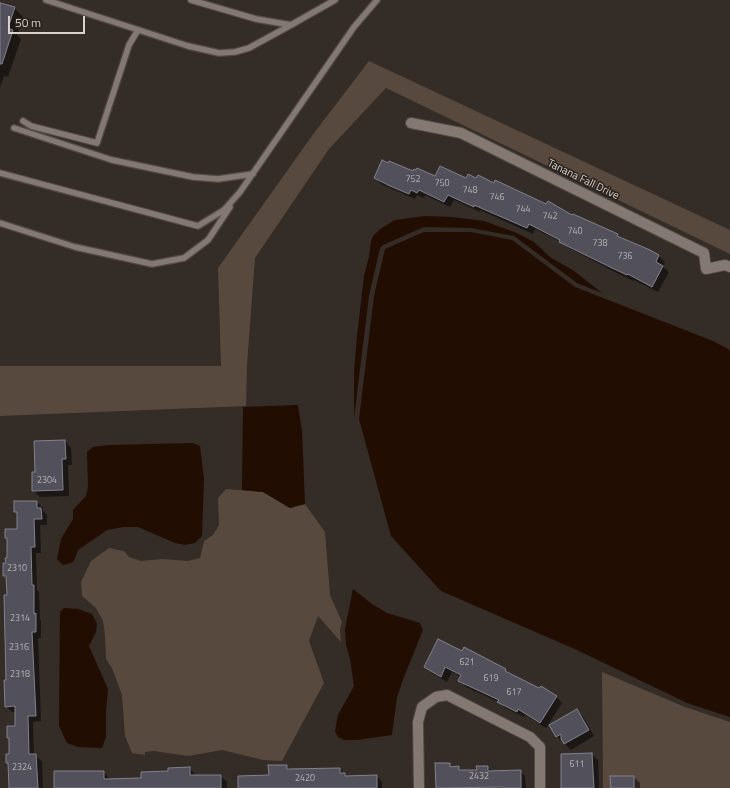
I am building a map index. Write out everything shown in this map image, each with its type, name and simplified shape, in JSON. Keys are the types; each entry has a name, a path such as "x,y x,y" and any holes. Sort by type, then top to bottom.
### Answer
{"street":[{"name":"Tanana Fall Drive","path":"411,123 461,133 690,246 704,253 706,269 725,265 730,267"},
{"path":"419,788 418,722 422,707 436,697 447,695 530,737 540,746 540,788"}],"lane":[{"path":"46,0 188,46 219,53 235,52 249,48 335,0"},
{"path":"191,0 256,19 291,24"},
{"path":"0,223 75,247 152,264 184,258 208,240 354,27 377,0"},
{"path":"23,121 31,126 97,143 129,45 138,30"},
{"path":"14,128 112,160 193,178 218,179 252,174"},
{"path":"0,173 198,226 224,210 240,192"}],"shaded area":[{"path":"369,61 730,230 730,254 386,88 329,149 255,258 247,365 246,406 0,416 0,366 221,366 218,268 314,133"},
{"path":"425,216 452,217 484,221 517,233 534,242 550,257 574,271 602,293 577,283 514,236 471,228 424,227 383,245 380,248 369,296 354,418 354,370 357,336 364,276 373,236 380,229 395,220"},
{"path":"424,232 471,232 512,240 575,287 713,341 730,350 730,717 687,703 577,650 441,591 391,536 359,419 374,296 385,249"},
{"path":"298,405 302,431 305,504 290,508 263,492 242,490 243,407"},
{"path":"193,443 200,446 204,479 202,536 195,543 185,545 175,543 138,527 123,527 107,530 78,550 74,561 71,563 63,565 57,559 61,539 73,519 73,510 86,496 88,487 87,452 93,447 109,445"},
{"path":"226,489 263,492 290,508 305,504 325,532 330,595 342,622 340,629 341,642 318,616 309,641 324,683 282,761 263,760 222,750 188,756 154,751 145,752 145,755 132,753 125,736 122,695 112,668 106,659 103,621 96,608 82,596 81,582 91,561 109,548 124,551 129,557 141,561 162,559 188,561 200,558 204,541 213,535 219,525 218,498"},
{"path":"353,589 372,604 387,613 420,623 423,630 397,697 392,735 357,740 344,740 338,737 335,731 338,715 354,686 350,659 346,645 345,629"},
{"path":"64,608 78,609 92,614 97,624 96,632 89,646 108,689 106,737 102,748 78,747 67,743 59,726 60,612"},
{"path":"602,672 685,707 730,722 730,788 603,788"}],"building":[{"path":"0,3 15,7 8,28 13,30 2,64 0,64"},
{"path":"382,160 388,163 389,161 413,171 417,168 435,176 440,166 466,178 468,174 476,178 478,175 494,183 495,180 546,204 548,201 572,215 573,214 618,234 617,236 650,250 659,255 656,262 663,266 652,287 628,274 627,275 559,242 560,240 529,224 527,228 448,195 444,202 419,190 417,193 411,190 409,194 390,186 374,178"},
{"path":"65,440 66,459 62,459 63,490 32,491 32,472 35,472 34,441"},
{"path":"14,501 37,501 37,508 41,508 42,519 34,519 35,547 31,547 32,585 34,585 34,614 36,613 36,632 32,632 36,716 28,716 29,754 36,754 38,788 9,788 8,763 6,763 6,754 9,754 7,726 15,726 15,706 5,707 4,680 6,680 4,595 7,595 6,576 3,576 3,563 6,563 5,558 7,558 7,538 5,538 5,529 17,529 17,512 14,512"},
{"path":"438,639 462,651 464,647 506,669 505,671 539,688 541,686 557,696 540,723 518,709 517,712 497,702 499,700 458,681 461,675 445,667 441,677 424,667"},
{"path":"577,709 589,730 564,744 561,739 561,734 556,737 549,725"},
{"path":"592,753 594,788 561,788 561,754"},
{"path":"435,763 450,763 450,767 459,766 459,770 477,770 476,766 488,766 488,771 521,770 521,788 436,788"},
{"path":"268,765 287,765 287,769 340,768 340,773 345,773 345,776 377,775 377,788 238,788 238,776 269,775"},
{"path":"190,767 190,775 221,775 221,788 54,788 54,771 104,771 104,779 141,778 141,772 168,771 168,768"},
{"path":"610,776 634,776 634,788 611,788"}]}
